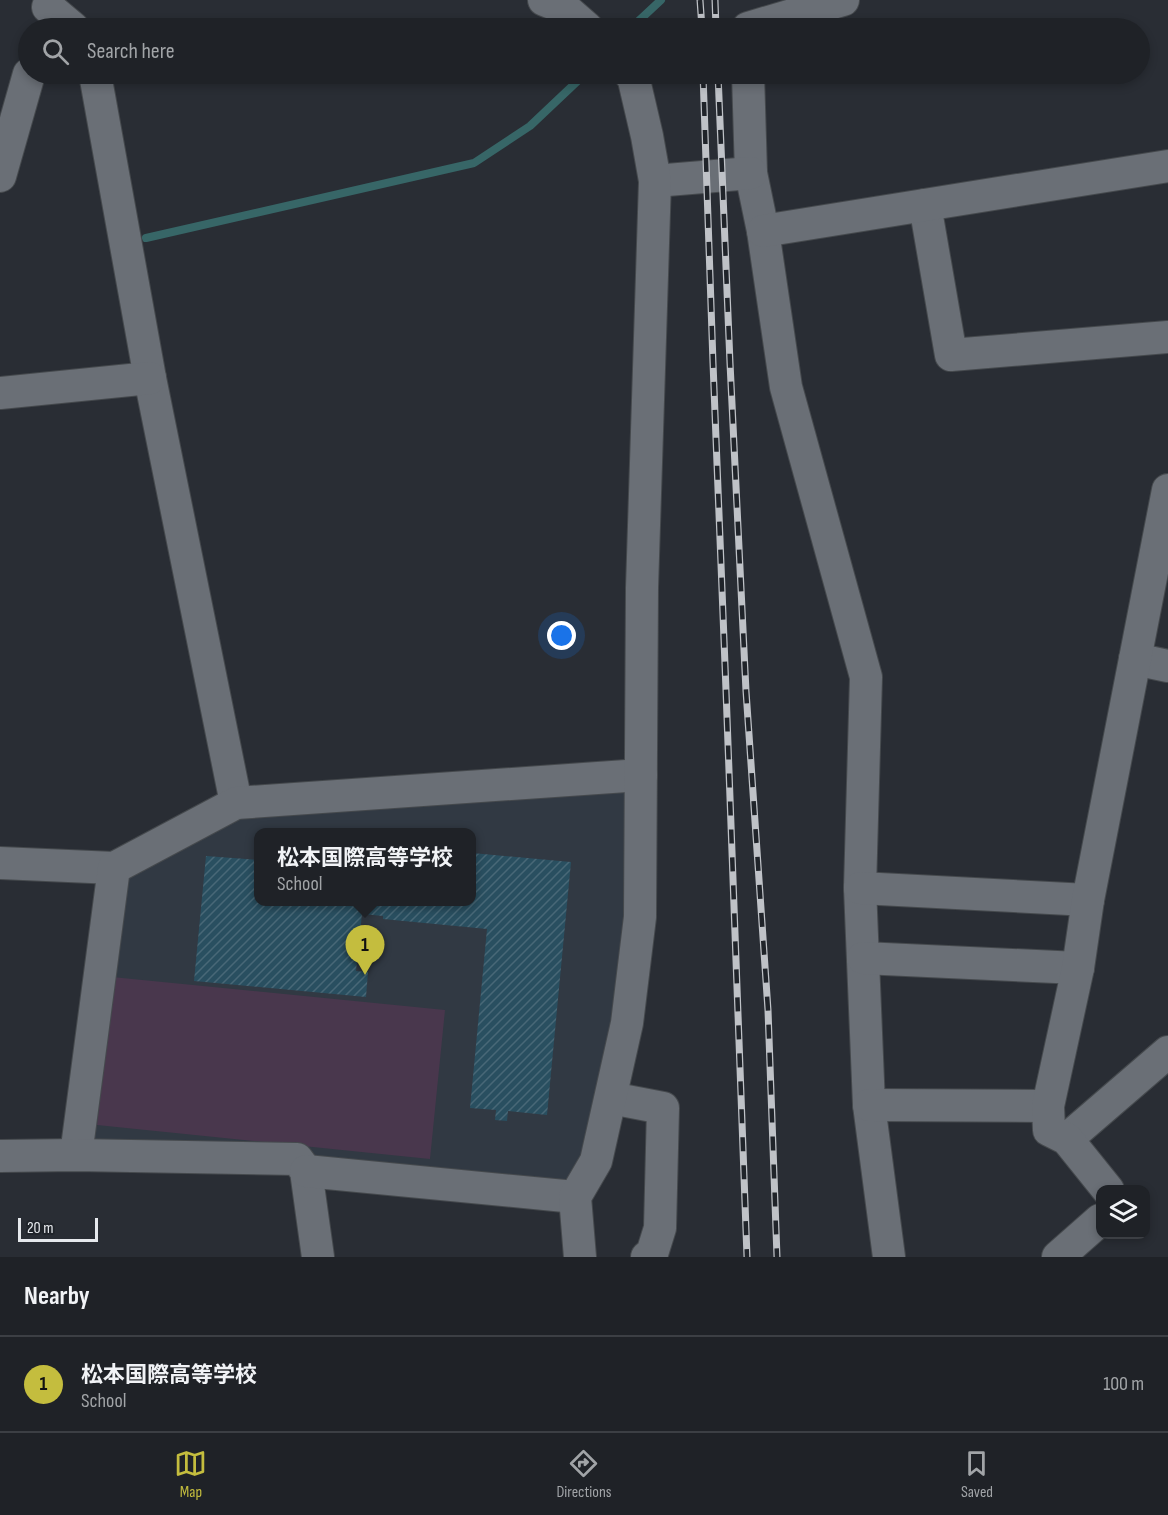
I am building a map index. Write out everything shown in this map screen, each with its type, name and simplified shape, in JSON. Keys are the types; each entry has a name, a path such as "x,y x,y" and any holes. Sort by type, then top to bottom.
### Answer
{"street":[{"path":"749,18 751,0"},
{"path":"782,18 843,0"},
{"path":"558,3 575,18"},
{"path":"0,176 26,84"},
{"path":"97,84 150,378 236,803"},
{"path":"580,1257 575,1197 596,1161 611,1098 627,1023 640,917 642,588 655,181 635,84"},
{"path":"748,84 751,173 764,231 786,387 866,677 860,888 869,1105 889,1257"},
{"path":"764,231 1168,166"},
{"path":"655,181 751,173"},
{"path":"925,205 951,355 1168,337"},
{"path":"0,393 150,378"},
{"path":"1104,1185 1067,1140 1049,1130 1048,1106 1078,968 1088,900 1168,490"},
{"path":"1135,659 1168,666"},
{"path":"0,863 114,868 236,803 640,775"},
{"path":"76,1155 114,868"},
{"path":"860,888 1088,900"},
{"path":"863,958 1078,968"},
{"path":"1067,1140 1168,1052"},
{"path":"611,1098 663,1108 660,1228 651,1257 647,1257"},
{"path":"869,1105 1048,1106"},
{"path":"0,1156 76,1155 297,1160 306,1171 318,1257"},
{"path":"306,1171 575,1197"},
{"path":"1058,1257 1096,1224"},
{"path":"1094,1257 1099,1239"}],"shaded area":[{"path":"615,783 628,798 628,931 615,1019 586,1149 565,1189 86,1144 122,869 215,815"},
{"path":"112,977 445,1010 430,1159 97,1125"}],"building":[{"path":"476,853 571,862 547,1115 508,1111 507,1121 495,1120 496,1110 470,1108 487,929 383,919 383,916 362,914 356,971 368,972 366,997 194,981 206,856 254,860 254,906 476,906"}],"waterway":[{"path":"642,18 661,0"},
{"path":"146,238 474,163 530,126 574,84"}],"railway":[{"path":"700,0 701,18"},
{"path":"715,0 716,18"},
{"path":"703,84 747,1257"},
{"path":"718,84 746,691 768,1010 777,1257"}],"place":[{"name":"松本国際高等学校","path":"365,975"}]}
